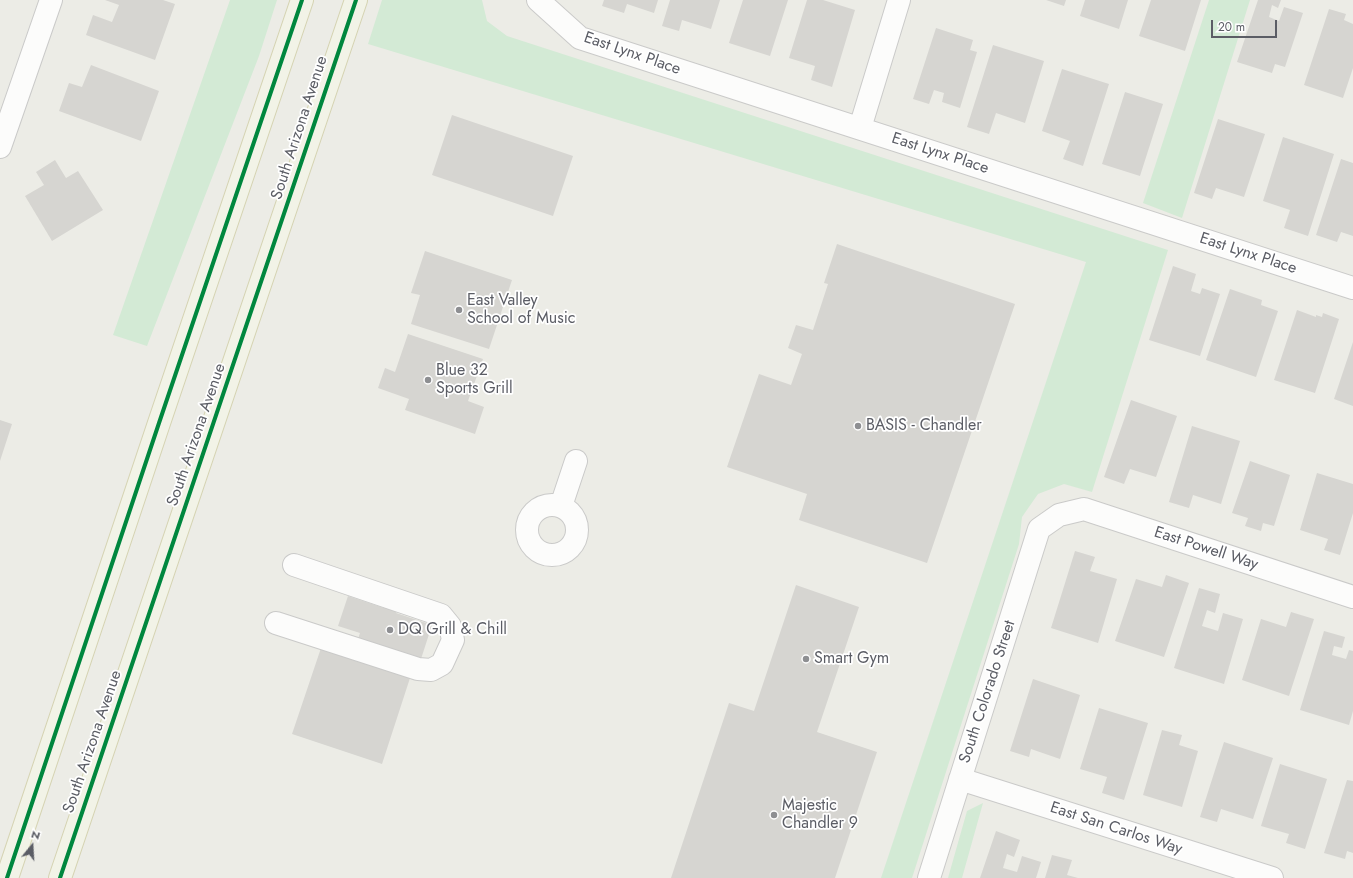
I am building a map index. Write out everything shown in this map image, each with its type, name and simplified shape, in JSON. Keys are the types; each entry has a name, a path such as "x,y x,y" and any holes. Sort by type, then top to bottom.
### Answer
{"main road":[{"path":"7,878 158,423 302,0"},
{"name":"South Arizona Avenue","path":"60,878 356,0"}],"street":[{"path":"0,147 51,0"},
{"name":"East Lynx Place","path":"538,0 580,38 1353,288"},
{"path":"860,128 899,0"},
{"path":"561,506 576,461"},
{"name":"East Powell Way","path":"1059,515 1084,509 1353,597"},
{"name":"South Colorado Street","path":"929,878 1039,529 1059,515"},
{"path":"276,623 418,669 431,670 442,664 453,640 450,626 441,615 294,566"},
{"name":"East San Carlos Way","path":"960,779 1272,878"}],"green space":[{"path":"230,0 277,0 259,56 147,346 113,335"},
{"path":"382,0 482,0 487,21 507,36 1168,250 1092,492 1064,484 1038,494 1022,517 1019,544 912,878 881,878 1086,262 368,44"},
{"path":"1209,0 1250,0 1182,218 1143,203"},
{"path":"983,803 962,878 948,878 967,811"}],"building":[{"path":"105,0 163,0 175,4 155,60 86,35 93,15 112,22 119,5"},
{"path":"604,0 658,0 654,13 627,4 624,13 602,6"},
{"path":"670,0 720,0 711,29 682,20 679,31 662,26"},
{"path":"743,0 788,0 770,56 729,43"},
{"path":"807,0 823,0 855,10 832,87 811,80 815,66 789,58"},
{"path":"1046,0 1066,0 1064,6"},
{"path":"1085,0 1128,0 1119,29 1080,16"},
{"path":"1151,0 1201,0 1185,51 1139,36"},
{"path":"1258,0 1281,0 1278,8 1272,5 1269,17 1279,21 1284,7 1303,13 1285,67 1275,64 1272,73 1237,62"},
{"path":"1329,9 1346,14 1344,20 1353,24 1353,68 1343,98 1304,85"},
{"path":"936,28 973,40 970,50 977,52 960,108 942,102 944,93 934,90 929,104 913,99"},
{"path":"993,45 1044,61 1025,123 996,113 989,134 967,127"},
{"path":"91,65 159,91 141,141 59,111 69,83 82,87"},
{"path":"1062,69 1109,84 1083,166 1063,159 1070,141 1042,131"},
{"path":"1125,92 1163,104 1140,176 1102,164"},
{"path":"452,115 573,156 553,216 432,175"},
{"path":"1218,119 1265,134 1244,197 1216,188 1212,199 1194,193"},
{"path":"1283,137 1334,154 1308,236 1284,228 1290,210 1263,201"},
{"path":"1341,159 1353,163 1353,236 1341,232 1337,242 1316,235"},
{"path":"55,160 66,178 78,171 103,210 52,241 25,196 44,185 36,172"},
{"name":"BASIS - Chandler","path":"837,244 1015,304 927,563 799,520 807,494 727,467 759,374 791,385 802,354 788,348 796,325 813,330 828,284 824,283"},
{"name":"East Valley School of Music","path":"425,251 512,280 489,349 411,324 420,295 411,293"},
{"path":"1173,266 1196,274 1191,291 1200,294 1202,288 1220,294 1200,356 1149,340"},
{"path":"1230,289 1262,300 1261,305 1278,311 1256,377 1206,360"},
{"path":"1297,310 1316,317 1316,315 1322,317 1323,313 1339,319 1315,393 1274,380"},
{"name":"Blue 32 Sports Grill","path":"408,334 483,359 468,401 484,407 475,434 405,410 409,399 378,388 385,368 395,372"},
{"path":"1353,342 1353,406 1334,399"},
{"path":"1131,400 1177,416 1156,477 1130,469 1124,484 1104,477"},
{"path":"0,420 12,424 0,461"},
{"path":"1192,426 1240,441 1221,504 1193,495 1189,508 1169,502"},
{"path":"1250,461 1290,475 1274,526 1263,523 1261,531 1245,526 1248,518 1232,513"},
{"path":"1317,473 1353,484 1353,513 1340,555 1324,550 1328,539 1300,530"},
{"path":"1075,551 1095,557 1090,571 1117,579 1098,643 1051,628"},
{"path":"1166,575 1189,583 1164,657 1115,641 1136,579 1162,587"},
{"name":"Majestic Chandler 9","path":"796,585 859,607 817,732 877,752 835,878 671,878 729,703 754,711"},
{"path":"1199,588 1220,594 1215,613 1207,610 1202,626 1218,631 1223,613 1243,619 1224,684 1174,668"},
{"name":"DQ Grill & Chill","path":"348,596 384,608 386,604 398,607 396,613 432,625 421,659 358,639 360,633 338,626"},
{"path":"1291,612 1314,619 1289,696 1242,680 1261,619 1286,627"},
{"path":"1324,631 1345,637 1342,648 1334,646 1332,655 1346,659 1349,650 1353,651 1353,711 1349,725 1300,710"},
{"path":"321,648 410,678 382,764 292,734"},
{"path":"1033,679 1080,695 1060,759 1031,749 1029,757 1010,751"},
{"path":"1099,708 1148,723 1124,800 1102,793 1107,777 1080,769"},
{"path":"1162,730 1182,735 1179,745 1198,751 1182,807 1143,795"},
{"path":"1224,742 1273,758 1253,819 1221,809 1217,822 1200,817"},
{"path":"1280,764 1327,779 1305,849 1286,843 1289,834 1261,826"},
{"path":"1347,780 1353,781 1353,853 1347,851 1345,859 1324,853"},
{"path":"996,831 1020,840 1014,857 1007,854 1003,868 1017,872 1022,856 1041,862 1036,878 980,878"},
{"path":"1052,855 1072,860 1067,875 1078,878 1045,878"}],"cycle path":[{"path":"7,878 302,0"},
{"path":"60,878 356,0"}],"place":[{"name":"East Valley School of Music","path":"459,310"},
{"name":"Blue 32 Sports Grill","path":"428,380"},
{"name":"BASIS - Chandler","path":"858,426"},
{"name":"DQ Grill & Chill","path":"390,630"},
{"name":"Smart Gym","path":"806,659"},
{"name":"Majestic Chandler 9","path":"774,815"}]}
